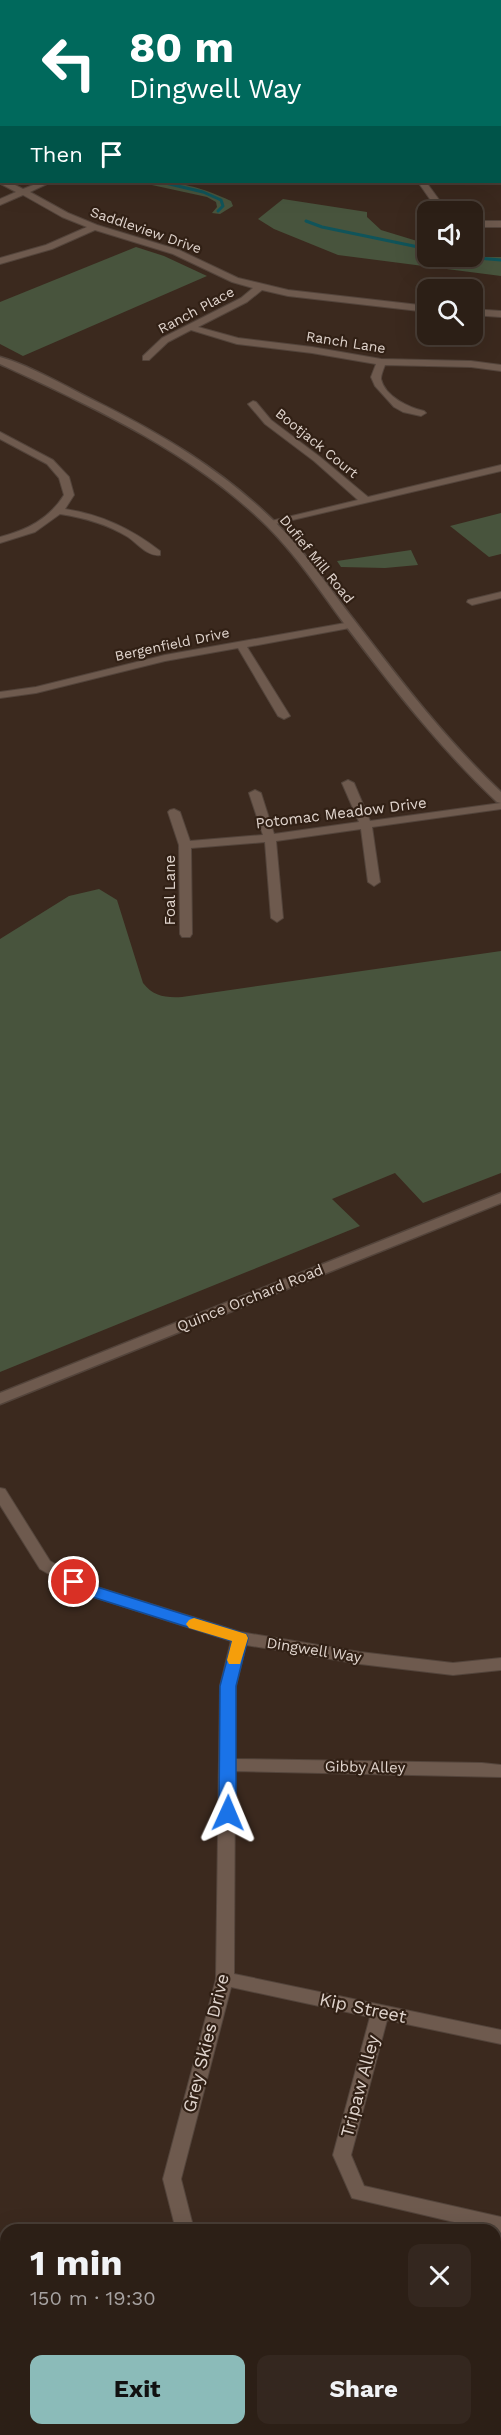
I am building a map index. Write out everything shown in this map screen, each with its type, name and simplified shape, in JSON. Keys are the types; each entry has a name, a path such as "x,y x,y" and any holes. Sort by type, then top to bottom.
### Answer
{"main road":[{"name":"Dufief Mill Road","path":"0,360 95,404 153,436 208,472 271,524 444,741 501,799"},
{"name":"Quince Orchard Road","path":"0,1399 498,1204"}],"street":[{"name":"Saddleview Drive","path":"7,183 94,227 176,252 236,280 288,293 417,308"},
{"path":"0,202 45,183"},
{"path":"423,183 434,201"},
{"path":"483,224 501,224"},
{"path":"0,261 49,247 94,227"},
{"name":"Ranch Place","path":"146,358 165,340 244,300 260,287"},
{"path":"483,313 501,314"},
{"name":"Ranch Lane","path":"189,327 237,341 312,350 381,362 471,364 501,368"},
{"path":"381,362 376,377 378,384 397,405 421,413"},
{"name":"Bootjack Court","path":"253,404 268,422 317,459 366,501"},
{"path":"0,435 50,462 64,477 69,495 60,511 42,525 20,535 0,540"},
{"path":"271,524 501,468"},
{"path":"60,511 104,519 133,534 156,553"},
{"path":"472,602 501,595"},
{"name":"Bergenfield Drive","path":"0,695 36,690 165,658 351,625"},
{"path":"240,645 284,716"},
{"path":"348,783 366,825 374,882"},
{"path":"255,793 270,838 277,918"},
{"name":"Potomac Meadow Drive","path":"185,845 270,838 501,806"},
{"name":"Foal Lane","path":"174,812 185,845 186,934"},
{"name":"Dingwell Way","path":"0,1493 45,1564 89,1590 240,1638 360,1658 453,1669 501,1664"},
{"name":"Grey Skies Drive","path":"183,2224 172,2179 225,1979 228,1686 240,1638"},
{"name":"Gibby Alley","path":"228,1765 482,1768 501,1771"},
{"name":"Kip Street","path":"225,1979 501,2037"},
{"name":"Tripaw Alley","path":"380,2012 342,2155 358,2192 497,2224"}],"green space":[{"path":"143,183 175,183 196,188 231,201 233,206 220,214 212,213 217,207 216,202 207,197"},
{"path":"283,199 367,212 367,217 381,230 417,241 417,265 338,255 274,229 258,219"},
{"path":"483,233 485,257 501,257 501,276 431,267 483,267"},
{"path":"136,247 164,256 207,276 23,356 0,344 0,302"},
{"path":"501,513 501,554 489,557 450,526"},
{"path":"411,550 418,565 385,568 341,567 337,561"},
{"path":"99,889 117,900 143,983 151,991 170,997 501,951 501,1173 423,1203 395,1173 332,1199 360,1226 0,1372 0,939 69,896"}],"waterway":[{"path":"165,183 203,192 221,200 223,206 218,211"},
{"path":"306,221 322,227 417,247"},
{"path":"483,258 501,260"}],"slow traffic":[{"path":"194,1624 240,1638 235,1660"}],"route":[{"path":"74,1582 89,1590 240,1638 228,1686 228,1813"}]}
